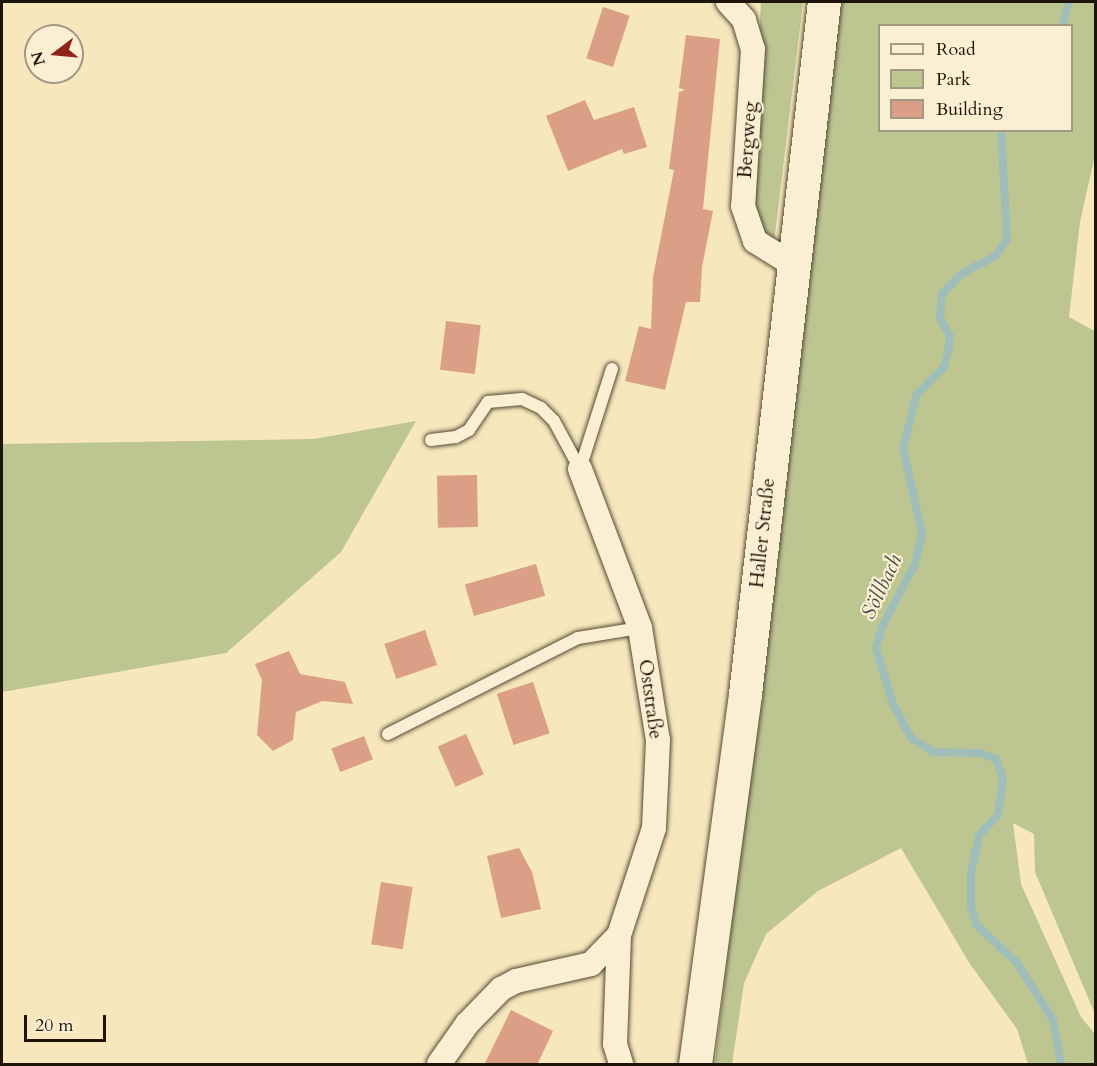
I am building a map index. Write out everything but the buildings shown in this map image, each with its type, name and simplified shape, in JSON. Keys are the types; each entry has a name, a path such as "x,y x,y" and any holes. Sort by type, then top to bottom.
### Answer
{"main road":[{"name":"Haller Straße","path":"695,1065 745,694 792,264 824,2"}],"street":[{"name":"Bergweg","path":"728,2 744,20 753,49 743,206 755,241 792,264"},
{"name":"Oststraße","path":"580,469 640,628 658,740 654,828 620,935 615,1044 621,1065"},
{"name":"Oststraße","path":"439,1065 467,1024 501,989 516,981 591,964 620,935"}],"lane":[{"path":"580,469 612,369"},
{"path":"431,440 456,437 469,430 488,402 522,399 541,408 554,421 580,469"},
{"path":"388,734 578,638 640,628"}],"green space":[{"path":"761,2 803,2 774,242 763,236 750,202"},
{"path":"838,2 1095,2 1095,155 1080,222 1069,317 1096,332 1095,1014 1035,872 1034,834 1013,823 1021,884 1081,1017 1095,1034 1095,1064 1028,1064 1017,1029 970,964 901,848 818,891 766,934 744,983 732,1064 715,1064"},
{"path":"416,421 341,552 226,653 2,692 2,444 314,439"}],"waterway":[{"name":"Söllbach","path":"1063,24 1068,2"},
{"name":"Söllbach","path":"1001,132 1007,239 995,256 961,274 942,294 940,318 950,337 948,352 943,368 917,394 903,448 922,534 915,564 883,625 876,648 893,704 911,738 933,752 980,753 996,759 1003,779 998,815 979,835 971,874 971,907 976,924 1017,963 1053,1020 1061,1064"}]}
